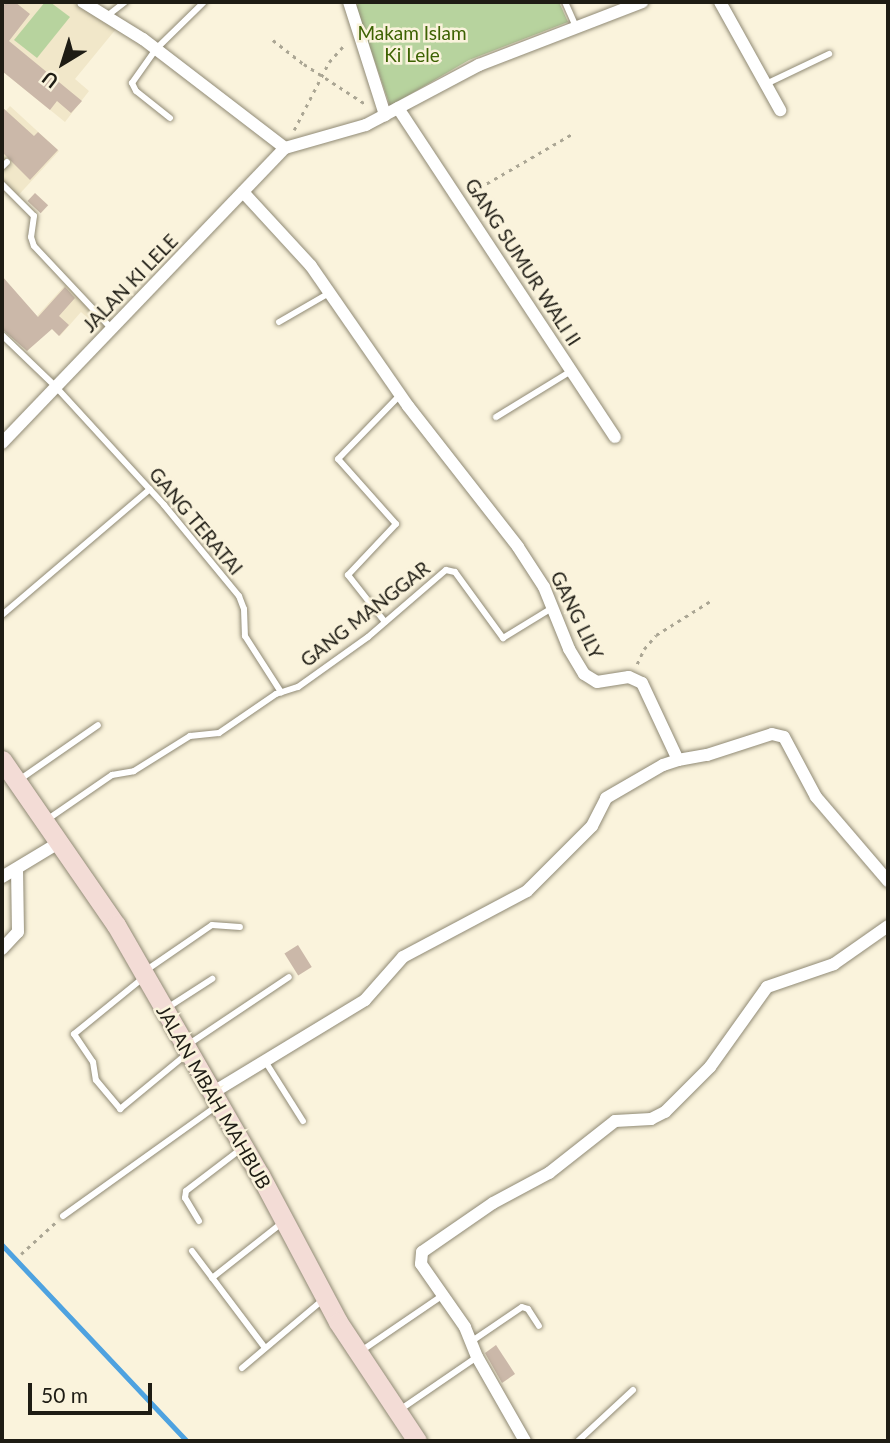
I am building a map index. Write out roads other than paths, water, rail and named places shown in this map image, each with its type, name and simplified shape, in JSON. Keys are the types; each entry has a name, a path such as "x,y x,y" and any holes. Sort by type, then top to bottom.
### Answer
{"street":[{"path":"83,2 156,49 285,148 366,125 464,71 642,2"},
{"path":"349,2 385,116"},
{"path":"720,2 780,110"},
{"name":"GANG SUMUR WALI II","path":"398,108 615,437"},
{"name":"JALAN KI LELE","path":"2,443 285,148"},
{"name":"GANG LILY","path":"243,192 306,259 400,396 518,547 554,607 569,649 588,678 601,682 632,677 642,683 678,760"},
{"path":"215,1099 265,1061 369,997 403,957 527,891 592,826 603,801 663,765 678,760 707,755 772,734 781,734 787,740 816,797 888,881"},
{"name":"JALAN MBAH MAHBUB","path":"2,760 60,842 144,974 357,1354 417,1441"},
{"path":"2,877 60,842"},
{"path":"2,948 18,932 17,870"},
{"path":"525,1441 477,1357 472,1341 421,1262 424,1250 493,1203 554,1169 615,1121 651,1119 665,1112 710,1067 766,988 834,964 888,926"}],"lane":[{"path":"107,16 125,2"},
{"path":"170,118 132,85 156,49 204,2"},
{"path":"565,2 576,27"},
{"path":"766,84 829,54"},
{"path":"2,184 34,216 31,237 34,246 112,329"},
{"path":"279,323 331,292"},
{"name":"GANG TERATAI","path":"2,335 56,387 150,489 239,596 244,609 246,636 281,692"},
{"path":"496,417 571,370"},
{"path":"386,622 348,575 396,524 338,459 400,396"},
{"path":"2,615 150,489"},
{"name":"GANG MANGGAR","path":"46,821 112,775 132,772 190,736 219,733 281,692 306,681 386,622 450,569 503,638 554,607"},
{"path":"17,782 98,725"},
{"path":"240,927 212,925 144,974 75,1031 74,1037 94,1063 96,1080 116,1108 123,1107 187,1050 289,977"},
{"path":"164,1010 212,979"},
{"path":"265,1061 303,1121"},
{"path":"62,1216 215,1099"},
{"path":"199,1221 187,1200 186,1191 243,1147"},
{"path":"212,1278 284,1222"},
{"path":"192,1251 265,1348"},
{"path":"357,1354 443,1295"},
{"path":"242,1368 325,1298"},
{"path":"472,1341 522,1307 528,1309 539,1326"},
{"path":"397,1412 477,1357"},
{"path":"578,1441 634,1390"}],"waterway":[{"path":"2,1245 187,1441"}],"park label":[{"name":"Makam Islam Ki Lele","path":"412,44"}]}
